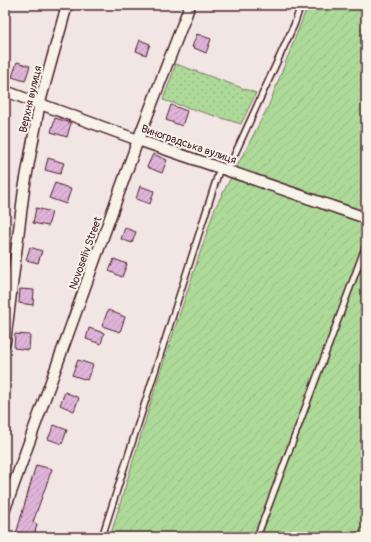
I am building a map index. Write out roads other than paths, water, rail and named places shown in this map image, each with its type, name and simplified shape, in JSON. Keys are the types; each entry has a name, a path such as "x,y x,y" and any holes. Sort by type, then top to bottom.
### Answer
{"street":[{"name":"Верхня вулиця","path":"5,342 24,189 40,102 67,5"},
{"name":"Novoseliv Street","path":"5,510 138,140 190,5"},
{"name":"Виноградська вулиця","path":"5,91 40,102 138,140 366,218"}],"lane":[{"path":"102,537 224,169 278,60 301,5"},
{"path":"257,537 366,245"}]}
